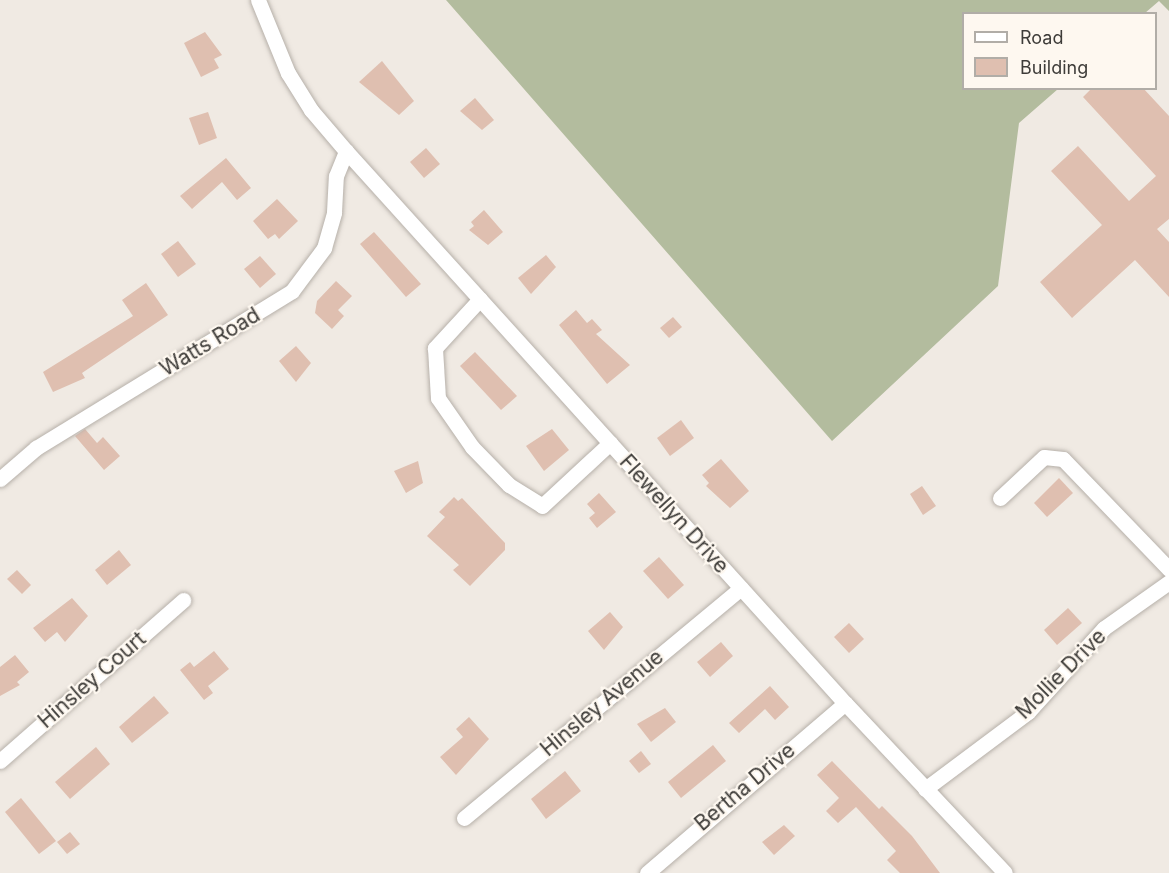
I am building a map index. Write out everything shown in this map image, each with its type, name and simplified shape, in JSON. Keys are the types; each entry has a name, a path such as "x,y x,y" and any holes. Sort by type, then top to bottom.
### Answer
{"street":[{"name":"Flewellyn Drive","path":"258,0 288,73 311,110 346,151 845,704 1005,873"},
{"name":"Watts Road","path":"0,479 36,448 292,291 324,248 334,213 336,176 346,151"},
{"path":"480,299 435,348 438,398 472,447 509,485 542,506 610,443"},
{"path":"1000,498 1044,457 1063,459 1169,569"},
{"name":"Mollie Drive","path":"925,789 1029,712 1104,628 1169,582"},
{"name":"Hinsley Avenue","path":"464,818 741,588"},
{"name":"Hinsley Court","path":"0,761 183,600"},
{"name":"Bertha Drive","path":"647,873 845,704"}],"green space":[{"path":"446,0 1169,0 1169,11 1159,1 1146,12 962,12 962,90 1057,90 1019,123 998,286 832,441"}],"building":[{"path":"205,32 222,55 214,59 219,68 201,77 184,43"},
{"path":"382,61 414,101 399,115 359,82"},
{"path":"1090,90 1145,90 1169,116 1169,219 1157,229 1169,242 1169,297 1135,260 1072,318 1040,282 1102,225 1051,171 1078,146 1129,201 1156,176 1083,97"},
{"path":"475,98 494,120 482,130 460,111"},
{"path":"208,112 217,138 199,145 189,118"},
{"path":"426,148 440,164 424,178 410,162"},
{"path":"226,158 251,188 237,200 222,182 192,209 180,196"},
{"path":"277,199 298,221 279,239 275,234 268,239 253,221"},
{"path":"484,210 503,232 488,245 469,230 474,226 471,222"},
{"path":"374,232 421,284 406,297 360,244"},
{"path":"178,241 196,264 178,277 161,254"},
{"path":"546,255 556,267 531,294 518,278"},
{"path":"260,256 276,274 260,288 244,269"},
{"path":"336,281 352,296 338,310 344,316 332,329 315,313 317,301"},
{"path":"146,283 168,315 82,373 85,378 53,392 43,372 133,316 122,300"},
{"path":"576,310 587,323 592,319 602,330 596,334 630,365 607,384 559,325"},
{"path":"673,317 682,327 669,338 660,328"},
{"path":"296,346 311,363 296,382 279,361"},
{"path":"475,352 517,396 501,410 460,366"},
{"path":"681,420 694,438 670,456 657,438"},
{"path":"85,429 97,443 103,437 120,456 104,470 75,436"},
{"path":"552,429 569,450 544,471 526,446"},
{"path":"721,459 749,491 730,508 706,486 709,483 702,475"},
{"path":"418,461 423,483 406,493 394,471"},
{"path":"1059,478 1073,493 1047,517 1034,503"},
{"path":"922,486 936,506 923,515 910,494"},
{"path":"599,493 616,512 597,528 589,518 595,513 587,504"},
{"path":"454,497 458,501 462,498 505,543 505,550 470,586 453,570 459,565 427,536 445,517 439,512"},
{"path":"119,550 131,565 107,585 95,570"},
{"path":"659,557 684,585 668,599 643,571"},
{"path":"17,570 31,585 22,594 7,579"},
{"path":"72,598 88,616 65,642 57,632 45,642 33,628"},
{"path":"1068,608 1082,623 1057,645 1044,630"},
{"path":"610,612 623,627 604,650 588,631"},
{"path":"849,623 864,639 849,653 834,637"},
{"path":"721,642 733,656 710,677 697,662"},
{"path":"214,651 229,669 208,686 213,693 204,700 180,670 190,662 194,667"},
{"path":"15,655 29,672 17,682 20,685 0,696 0,667"},
{"path":"770,686 789,707 775,720 765,709 739,733 729,723"},
{"path":"154,696 169,713 132,743 119,727"},
{"path":"665,708 676,722 651,742 637,724"},
{"path":"469,717 489,739 456,775 440,757 463,737 456,729"},
{"path":"713,745 726,761 681,798 668,782"},
{"path":"96,747 110,764 70,799 55,782"},
{"path":"641,751 651,764 639,773 629,761"},
{"path":"832,761 879,809 882,806 912,836 940,873 900,873 887,860 896,851 856,807 838,823 826,811 839,798 817,775"},
{"path":"565,771 581,791 546,819 531,799"},
{"path":"21,798 56,841 39,854 5,812"},
{"path":"784,825 795,836 774,855 762,842"},
{"path":"70,832 80,844 67,854 57,842"}]}
